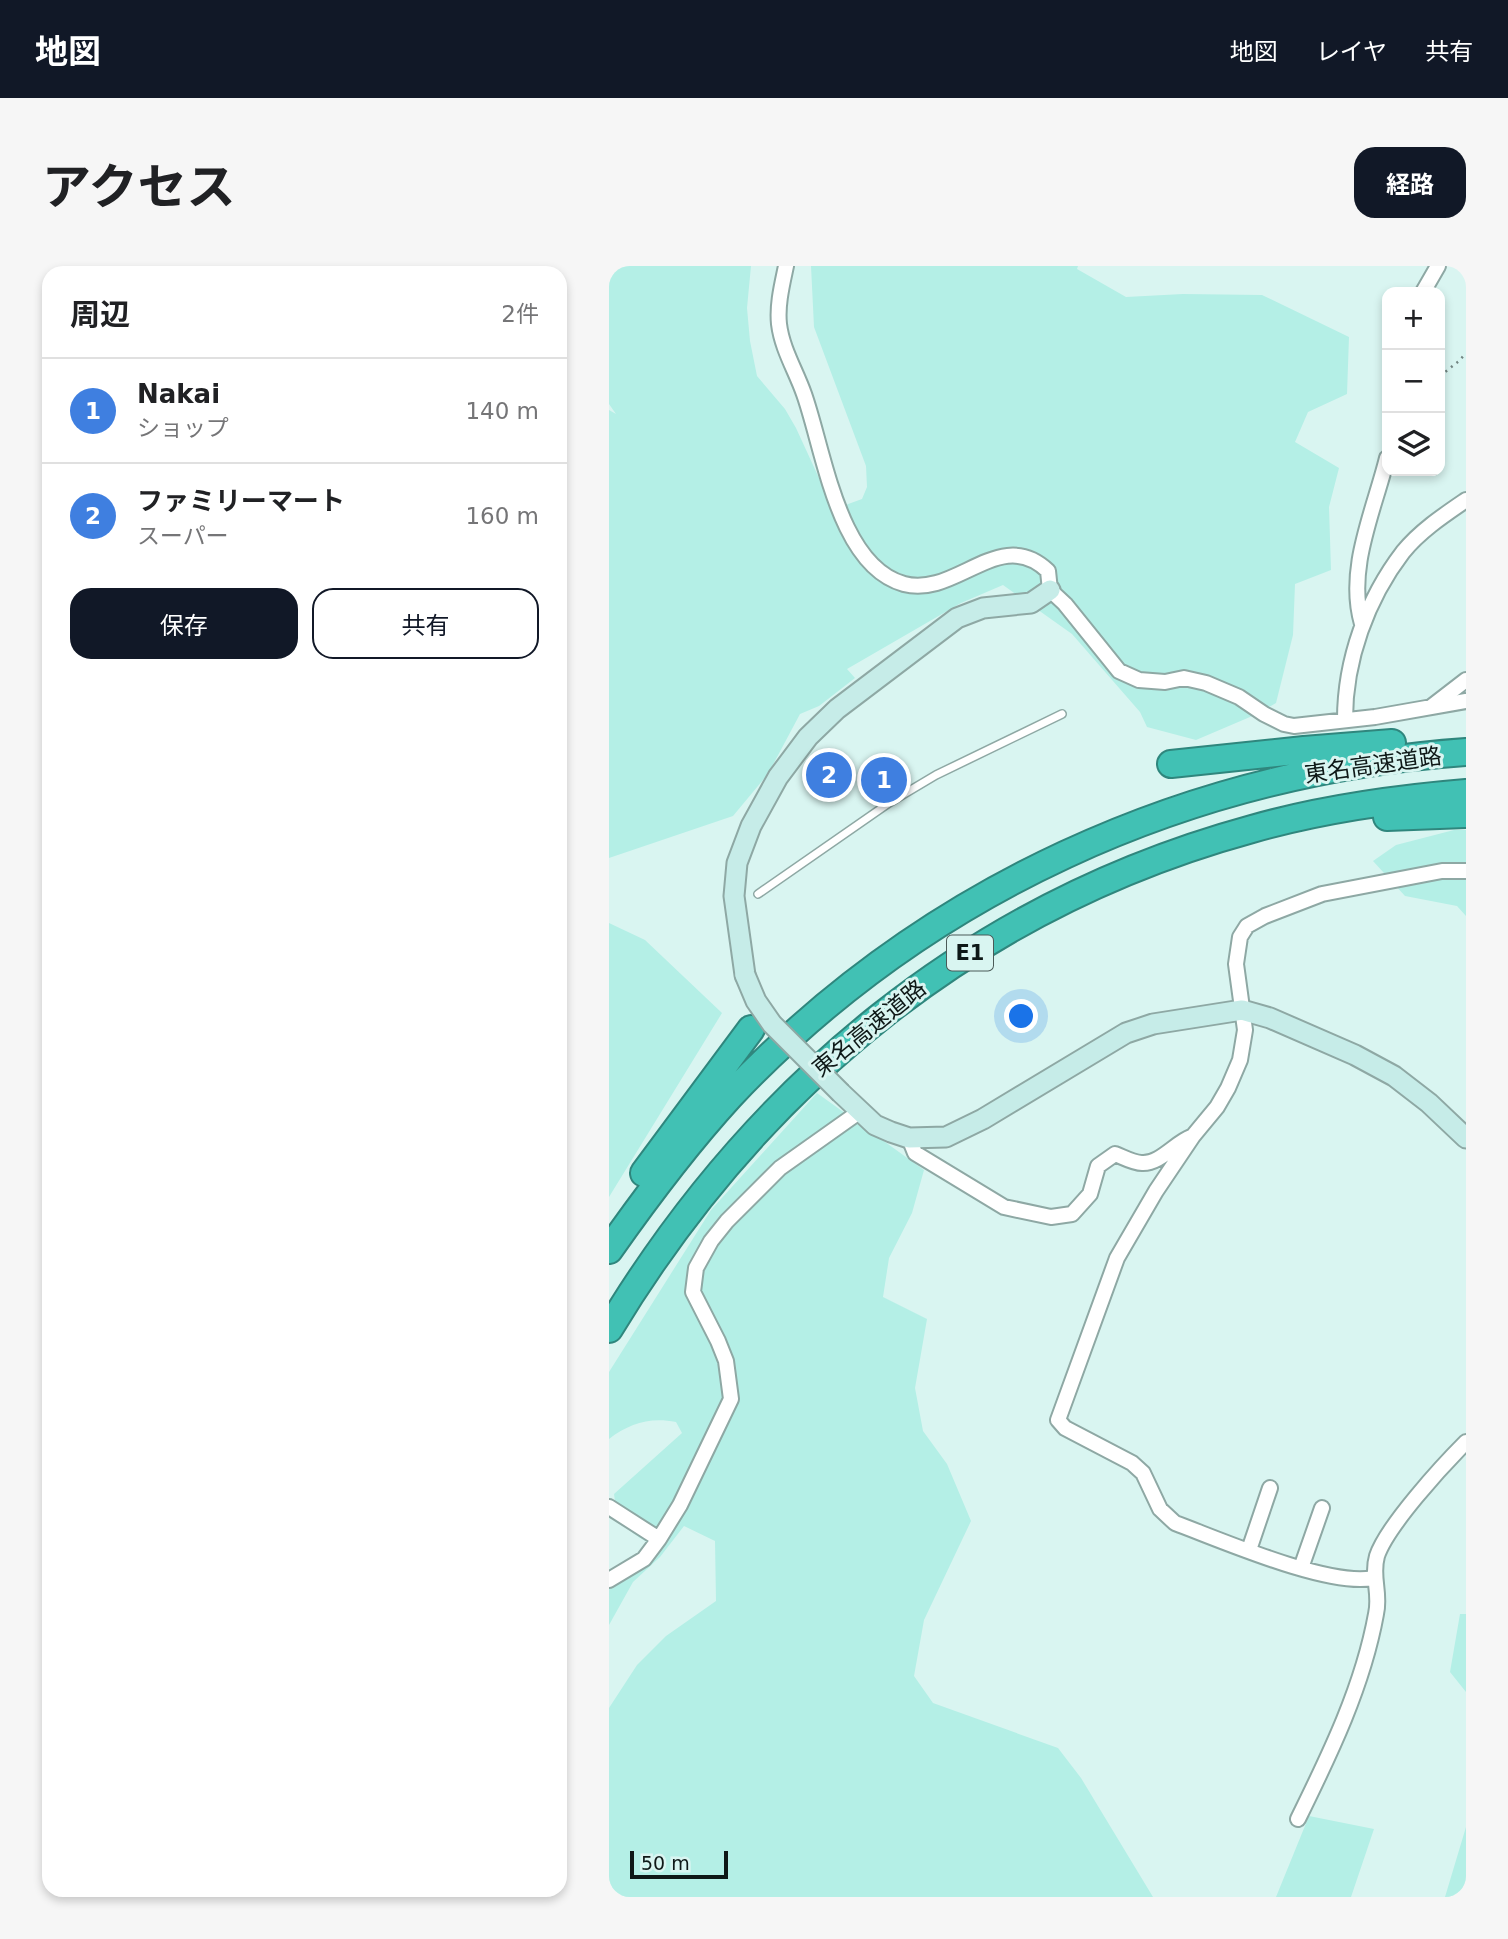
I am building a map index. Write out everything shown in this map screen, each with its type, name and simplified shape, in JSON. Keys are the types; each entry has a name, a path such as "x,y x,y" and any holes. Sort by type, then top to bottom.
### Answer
{"highway":[{"path":"1171,764 1304,750 1466,738"},
{"name":"東名高速道路","path":"609,1250 679,1155 768,1058 866,973 938,923 1098,839 1179,808 1328,769 1466,752"},
{"name":"東名高速道路","path":"609,1329 667,1240 759,1126 827,1060 878,1017 964,957 1078,893 1201,844 1307,815 1409,798 1466,793"},
{"path":"964,957 1144,877 1220,850 1272,836 1362,820 1411,815 1466,814"},
{"path":"609,1227 671,1135 751,1030"}],"street":[{"path":"786,266 779,302 782,339 804,394 833,491 848,530 862,554 880,573 915,587 925,587 936,585 994,558 1022,556 1032,559 1048,571 1050,590 1065,604 1119,671 1139,680 1165,682 1184,678 1206,683 1240,697 1284,724 1294,726 1375,717 1466,701"},
{"path":"1426,287 1438,266"},
{"path":"1362,624 1356,603 1357,575 1382,476"},
{"path":"1345,719 1345,699 1362,624 1404,551 1431,524 1466,500"},
{"path":"1050,590 1031,603 983,608 957,618 837,709 807,737 778,777 757,814 737,863 734,896 745,975 756,1001 772,1024 859,1112 875,1125 909,1138 946,1137 963,1130 1126,1033 1153,1024 1242,1010 1270,1017 1355,1055 1394,1076 1429,1103 1466,1138"},
{"path":"1431,707 1466,680"},
{"path":"1373,1578 1361,1581 1301,1568 1175,1523 1160,1509 1143,1473 1132,1463 1065,1429 1058,1420 1117,1258 1156,1191 1229,1088 1240,1060 1245,1030 1236,964 1240,937 1247,926 1265,916 1322,894 1442,871 1466,871"},
{"path":"609,1580 644,1559 659,1539 680,1505 731,1399 726,1361 719,1341 693,1292 696,1268 719,1231 780,1168 859,1112"},
{"path":"909,1138 915,1153 1004,1207 1051,1217 1072,1214 1090,1195 1098,1166 1115,1154 1141,1163 1155,1161 1180,1142 1193,1136"},
{"path":"1298,1819 1332,1749 1360,1675 1377,1612 1377,1587 1373,1578 1377,1556 1385,1538 1443,1464 1466,1442"},
{"path":"1249,1550 1270,1488"},
{"path":"609,1507 659,1539"},
{"path":"1301,1568 1322,1508"}],"lane":[{"path":"758,894 889,803 936,775 1062,714"}],"path":[{"path":"1445,372 1466,352"}],"green space":[{"path":"609,266 751,266 747,308 757,376 785,409 830,502 840,507 862,499 867,487 866,466 814,327 811,266 1078,266 1077,269 1126,297 1183,294 1262,295 1349,337 1347,394 1308,412 1295,442 1339,468 1329,507 1331,570 1295,584 1293,635 1276,703 1196,740 1147,727 1140,712 1072,634 1003,585 961,603 847,669 855,678 819,706 800,714 768,774 733,816 609,858 609,410 616,414 609,404"},
{"path":"1454,830 1466,830 1466,916 1457,906 1405,896 1373,861 1396,845"},
{"path":"609,923 645,940 722,1013 609,1197"},
{"path":"817,1093 924,1170 912,1213 889,1258 883,1297 927,1319 915,1388 923,1431 947,1464 971,1521 924,1620 914,1676 933,1703 1058,1748 1081,1778 1153,1897 609,1897 609,1708 637,1665 666,1636 716,1601 715,1541 684,1526 660,1557 633,1582 609,1625 609,1589 616,1585 612,1576 643,1555 647,1542 623,1523 614,1494 682,1433 676,1422 649,1421 633,1425 609,1439 609,1372 711,1210"},
{"path":"1460,1614 1466,1614 1466,1692 1450,1672"},
{"path":"1309,1816 1374,1829 1351,1897 1276,1897"},
{"path":"1466,1827 1466,1897 1445,1897"}],"place":[{"name":"ファミリーマート","path":"829,775"},
{"name":"Nakai","path":"884,780"}]}
